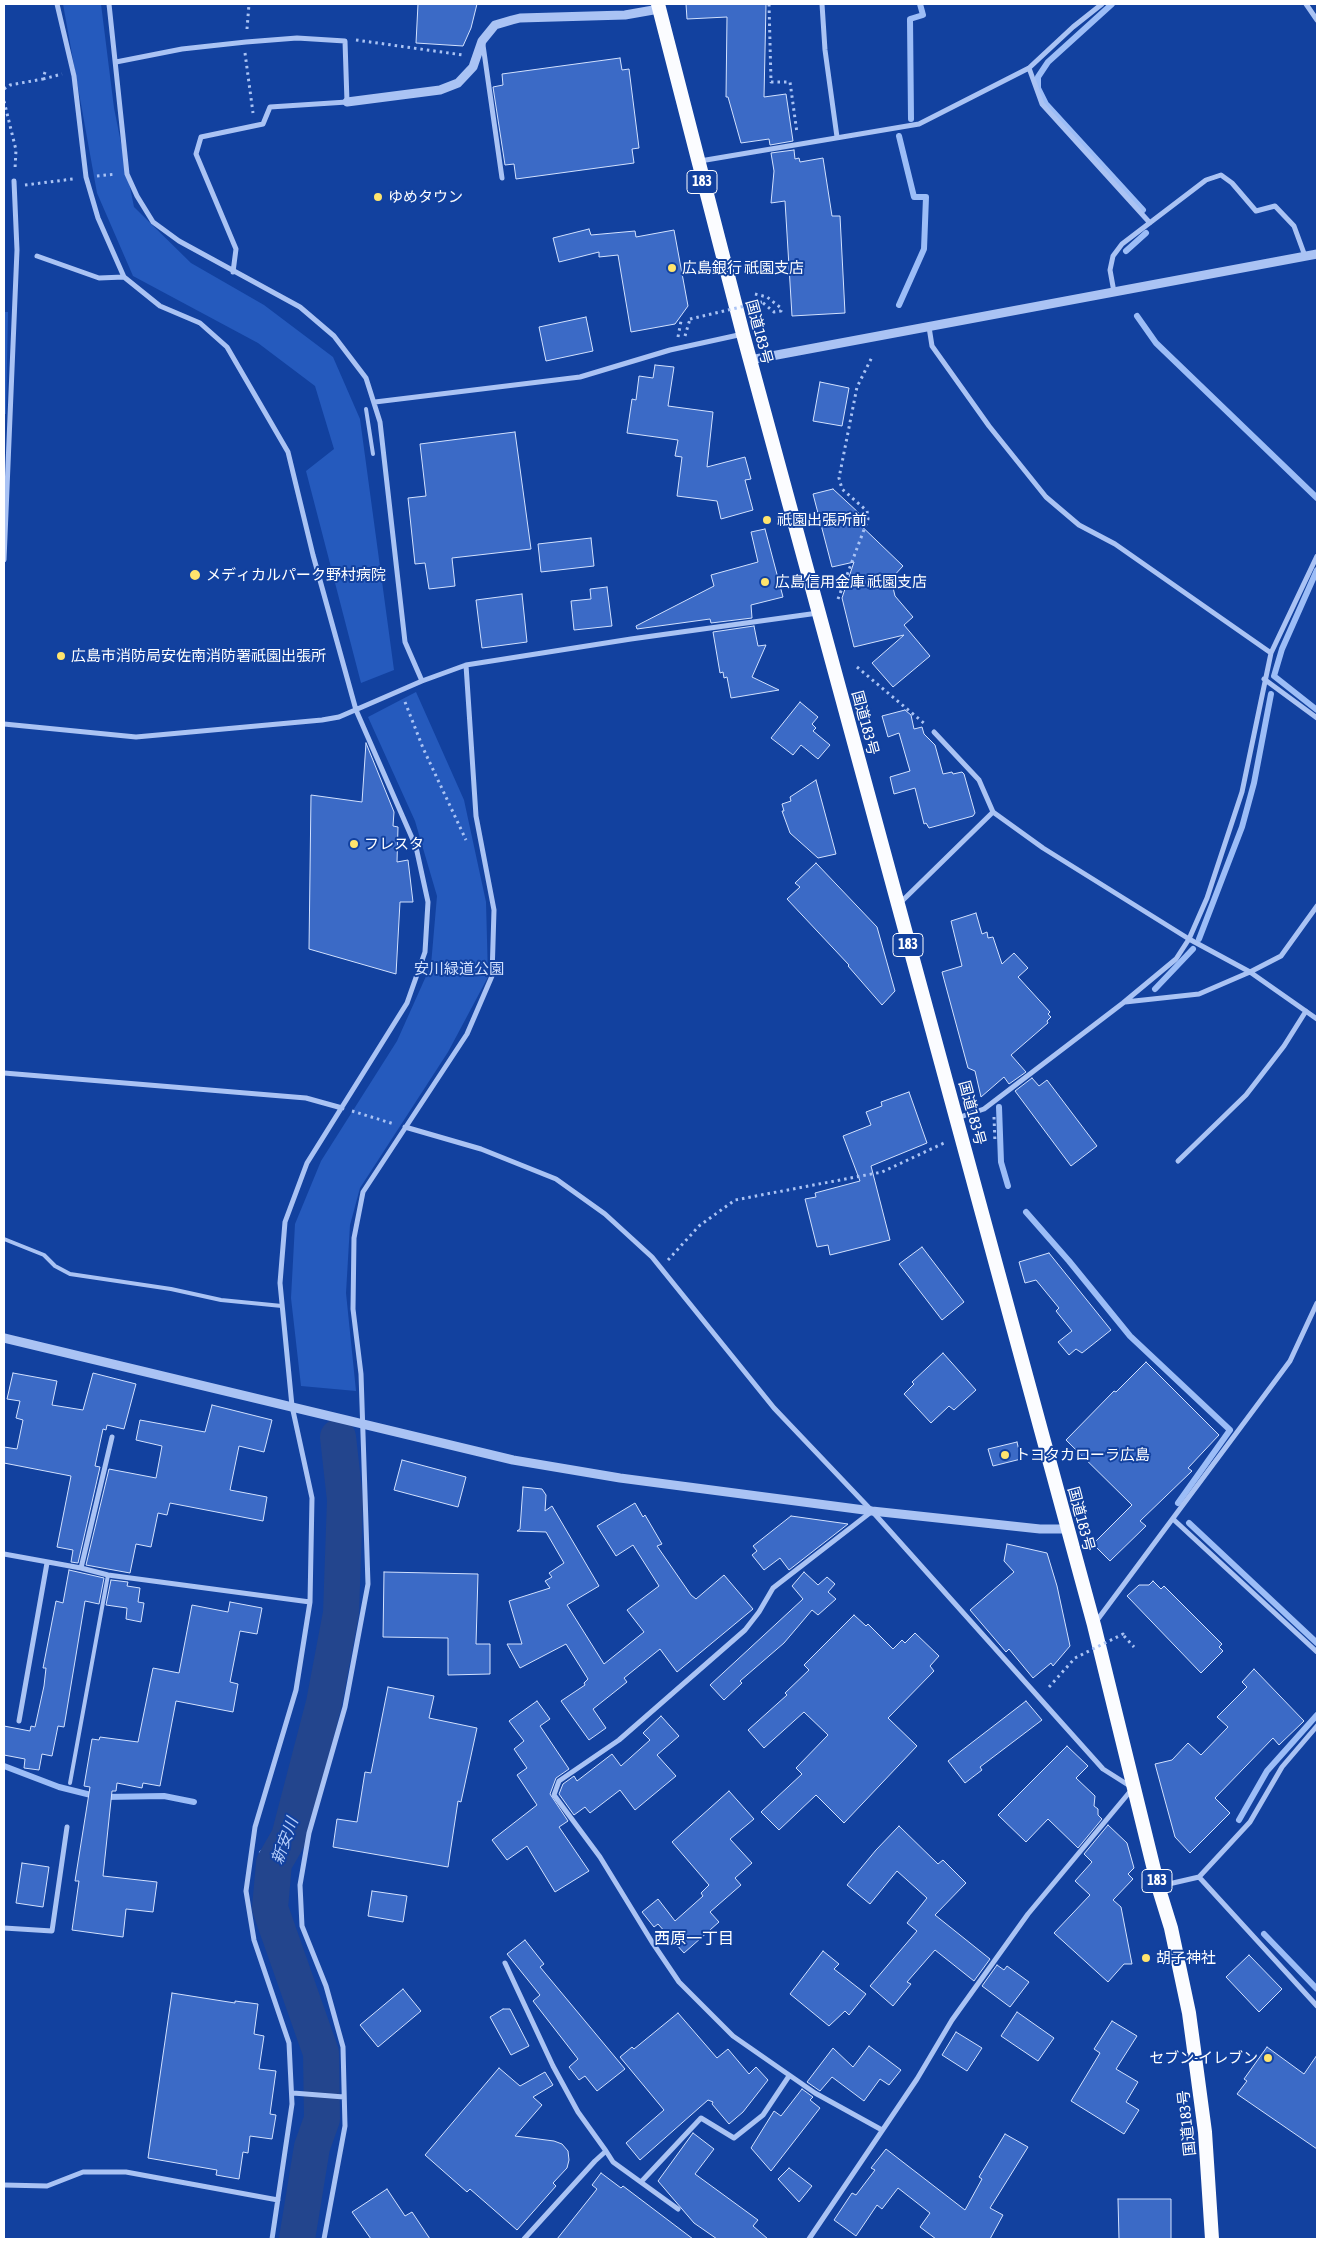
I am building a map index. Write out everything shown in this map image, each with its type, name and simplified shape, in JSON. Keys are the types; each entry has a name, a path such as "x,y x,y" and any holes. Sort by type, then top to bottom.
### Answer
{"highway":[{"name":"国道183号","path":"658,6 697,161 818,613 1094,1625 1133,1788 1158,1886 1171,1928 1189,2013 1205,2132 1212,2239"}],"street":[{"path":"57,4 74,76 86,177 98,218 124,277 160,306 200,323 227,347 288,452 313,554 356,710 416,847 428,902 426,952 407,1004 307,1163 285,1222 280,1283 282,1306 292,1406 312,1498 310,1602 296,1690 255,1827 246,1891 254,1940 290,2043 296,2093 272,2239"},
{"path":"109,4 127,174 137,196 153,222 178,241 300,307 334,336 366,378 380,422 405,642 422,681"},
{"path":"822,4 825,50 837,138"},
{"path":"697,161 919,124 1030,68 1073,27 1102,4"},
{"path":"1306,4 1317,20"},
{"path":"233,272 236,248 196,154 201,136 263,124 270,106 347,102 440,90 458,83 473,67 482,41 495,25 520,18 625,14 658,6"},
{"path":"116,62 182,49 246,42 297,38 345,41 347,102"},
{"path":"482,41 502,178"},
{"path":"1030,68 1042,104 1150,223"},
{"path":"1114,292 1110,270 1113,256 1122,244 1206,180 1221,175 1232,183 1256,211 1275,206 1294,226 1304,256"},
{"path":"4,560 17,250 14,183"},
{"path":"750,360 1317,254"},
{"path":"37,256 99,278 124,277"},
{"path":"929,327 932,346 988,426 1046,497 1079,525 1115,544 1271,653"},
{"path":"375,402 580,377 670,350 743,334"},
{"path":"956,1118 984,1109 1124,1003 1176,959 1189,939 1207,898 1242,792 1264,679 1271,653 1317,556"},
{"path":"4,724 136,736 322,720 339,717 422,681 466,665 630,639 818,613"},
{"path":"324,2239 345,2126 342,2048 326,1986 302,1926 300,1885 309,1833 346,1707 368,1584 361,1374 353,1309 354,1238 363,1192 467,1034 492,976 494,910 476,816 466,665"},
{"path":"1264,679 1317,718"},
{"path":"934,732 979,780 993,812 1043,848 1189,939 1250,972 1317,1019"},
{"path":"897,905 993,812"},
{"path":"1124,1003 1199,994 1250,972 1281,956 1317,906"},
{"path":"1178,1161 1246,1095 1284,1046 1306,1011"},
{"path":"4,1074 306,1098 342,1108"},
{"path":"405,1127 481,1149 556,1179 605,1214 661,1268 774,1408 872,1511 1103,1769 1133,1788 1028,1914 952,2020 917,2079 809,2239"},
{"path":"1094,1625 1290,1361 1317,1302"},
{"path":"4,1338 513,1460 620,1478 872,1511 1040,1529 1067,1529"},
{"path":"81,1568 112,1438"},
{"path":"872,1511 774,1588 745,1630 619,1740 559,1781 554,1795 600,1857 679,1982 733,2036 789,2076 882,2130"},
{"path":"1173,1519 1317,1652"},
{"path":"4,1554 81,1568 108,1575 310,1602"},
{"path":"19,1721 47,1563"},
{"path":"1158,1886 1199,1877 1250,1822 1282,1767 1317,1726"},
{"path":"4,1928 52,1931 67,1827"},
{"path":"1199,1877 1317,2006"},
{"path":"505,1963 553,2066 578,2112 613,2162 678,2209"},
{"path":"641,2182 700,2118 734,2138 763,2115 789,2076"},
{"path":"296,2093 344,2097"},
{"path":"524,2239 595,2161 606,2152"},
{"path":"4,2185 47,2186 83,2172 126,2172 278,2200"}],"lane":[{"path":"366,409 373,454"},
{"path":"4,1239 44,1255 55,1266 70,1274 156,1286 221,1300 282,1306"},
{"path":"70,1782 108,1575"}],"path":[{"path":"248,4 245,62 255,126"},
{"path":"769,4 771,82 790,82 798,144"},
{"path":"345,41 356,40 465,55 470,50"},
{"path":"43,79 44,72"},
{"path":"4,89 10,85 65,74"},
{"path":"4,101 16,150 14,183 127,174"},
{"path":"681,321 677,335 682,338 685,336 690,319 762,302 774,312 781,311 781,308 766,296 756,294"},
{"path":"838,599 868,518 867,511 842,488 839,478 857,387 872,357"},
{"path":"856,667 934,732"},
{"path":"405,701 422,748 468,843"},
{"path":"342,1108 405,1127"},
{"path":"994,1114 995,1143"},
{"path":"661,1268 699,1226 735,1200 795,1187 882,1172 944,1143"},
{"path":"1048,1687 1075,1658 1122,1634 1134,1646"}],"green space":[{"path":"63,4 101,4 114,108 134,207 191,263 264,305 333,357 360,419 394,670 361,683 306,471 334,449 315,386 258,343 133,276 97,193"},
{"path":"4,312 8,312 6,414 4,414"},
{"name":"安川緑道公園","path":"416,692 464,800 486,902 488,977 448,1052 360,1188 350,1225 346,1293 356,1391 301,1386 291,1298 295,1224 321,1161 397,1041 431,965 437,896 415,821 368,717"}],"building":[{"path":"418,4 477,4 471,28 463,46 416,43"},
{"path":"686,4 766,4 764,97 786,94 793,141 770,145 769,139 741,143 728,97 726,97 727,17 687,19"},
{"path":"620,58 622,70 629,69 639,148 632,149 634,163 516,179 514,164 505,165 493,87 503,85 502,74"},
{"path":"794,150 795,159 799,158 800,162 823,158 832,216 840,216 845,313 792,316 785,201 771,203 774,171 771,153"},
{"path":"589,229 591,235 635,231 636,237 674,230 688,306 675,324 631,332 618,255 599,257 599,252 559,262 553,238"},
{"path":"586,317 593,351 546,361 539,327"},
{"path":"655,365 674,367 668,406 713,412 707,467 745,457 751,479 745,480 753,510 721,519 717,501 677,496 682,457 675,456 678,440 627,433 632,399 636,400 639,376 653,378"},
{"path":"820,382 849,388 842,426 813,421"},
{"path":"515,432 531,549 452,558 455,586 429,589 425,563 415,564 408,498 426,496 420,444"},
{"path":"833,489 860,514 851,516 903,566 891,579 895,596 913,617 904,625 930,656 893,687 872,663 904,635 854,647 842,598 854,562 832,567 813,494"},
{"path":"765,529 783,597 751,605 752,618 711,623 710,619 637,629 636,626 714,586 711,575 758,562 751,532"},
{"path":"591,538 594,566 541,572 538,544"},
{"path":"607,587 612,626 574,630 571,601 591,599 590,589"},
{"path":"522,594 527,642 482,648 476,600"},
{"path":"754,626 758,646 766,645 752,677 779,690 731,698 727,677 724,678 723,672 720,673 713,632"},
{"path":"800,702 818,717 812,724 816,728 813,731 830,745 818,759 801,745 793,755 771,738"},
{"path":"905,710 911,715 914,729 922,727 924,734 935,745 943,774 962,772 964,774 975,813 973,816 929,828 926,823 924,824 915,788 894,794 890,777 910,771 899,733 888,737 882,716"},
{"path":"366,743 394,812 393,826 398,827 397,862 408,860 413,902 400,902 396,974 309,949 311,795 362,802"},
{"path":"816,780 836,854 818,858 790,833 782,811 784,811 782,804 791,801 790,797"},
{"path":"816,863 877,927 895,991 882,1005 849,965 787,899 800,887 795,883"},
{"path":"976,913 982,934 987,932 988,938 993,937 1002,964 1014,953 1028,968 1018,977 1050,1012 1048,1014 1051,1017 1047,1021 1048,1023 1011,1055 1026,1072 1009,1084 1004,1077 981,1097 975,1071 968,1068 942,972 962,966 951,921"},
{"path":"1032,1078 1039,1086 1047,1080 1097,1146 1071,1166 1015,1091"},
{"path":"909,1092 927,1143 871,1166 890,1240 830,1255 828,1245 817,1247 805,1199 816,1197 815,1193 860,1181 843,1136 871,1125 866,1112 882,1106 881,1102"},
{"path":"922,1247 964,1302 942,1320 899,1264"},
{"path":"1049,1253 1111,1330 1082,1353 1076,1349 1069,1355 1058,1342 1072,1331 1056,1311 1059,1308 1036,1280 1025,1283 1019,1262"},
{"path":"943,1353 976,1390 954,1410 949,1406 931,1423 904,1394 914,1384 912,1382"},
{"path":"1146,1362 1219,1435 1188,1468 1192,1471 1140,1521 1146,1526 1110,1561 1093,1544 1132,1505 1066,1440 1114,1391 1116,1392"},
{"path":"13,1373 57,1381 52,1405 83,1410 93,1373 136,1384 124,1429 107,1425 106,1430 103,1429 95,1466 100,1467 78,1563 71,1562 73,1550 57,1547 71,1476 4,1463 4,1447 17,1449 23,1420 16,1418 20,1401 7,1399"},
{"path":"212,1405 272,1420 264,1452 239,1446 230,1490 267,1497 263,1521 170,1503 167,1515 158,1513 151,1547 136,1544 130,1573 86,1565 109,1469 156,1478 162,1446 136,1440 140,1420 205,1432"},
{"path":"1017,1442 1021,1459 993,1466 988,1449"},
{"path":"402,1460 466,1477 458,1507 394,1490"},
{"path":"523,1487 542,1489 546,1495 545,1511 552,1506 599,1586 567,1605 604,1664 644,1632 627,1610 659,1586 633,1545 616,1556 597,1526 635,1503 643,1517 645,1515 662,1544 657,1546 691,1595 696,1599 724,1575 753,1609 677,1672 660,1649 624,1678 627,1682 593,1709 606,1728 589,1740 561,1701 585,1685 584,1683 588,1679 566,1644 520,1668 507,1644 522,1644 509,1601 550,1588 545,1581 552,1577 549,1573 564,1563 546,1532 517,1531 520,1529"},
{"path":"791,1516 848,1524 789,1570 780,1558 764,1570 752,1555 757,1551 753,1546"},
{"path":"1007,1544 1047,1553 1057,1586 1070,1646 1053,1666 1051,1663 1033,1678 1009,1649 1006,1652 970,1610 1014,1572 1004,1561"},
{"path":"69,1570 104,1578 99,1604 85,1601 64,1727 58,1726 52,1756 42,1754 39,1770 24,1768 25,1759 4,1755 4,1726 30,1731 31,1726 35,1727 44,1686 46,1668 43,1668 56,1601 63,1603"},
{"path":"384,1572 478,1574 476,1644 490,1644 490,1674 448,1675 448,1638 383,1637"},
{"path":"804,1572 818,1585 827,1577 835,1584 828,1592 836,1599 818,1615 812,1610 784,1643 740,1681 742,1683 724,1700 710,1685 803,1599 792,1586"},
{"path":"111,1580 128,1582 127,1586 140,1588 138,1602 144,1603 141,1622 126,1619 127,1608 106,1605"},
{"path":"1153,1581 1161,1589 1164,1586 1222,1644 1219,1647 1223,1651 1201,1673 1127,1596 1139,1585 1149,1585"},
{"path":"230,1602 262,1608 257,1634 240,1631 230,1682 238,1684 233,1712 176,1701 160,1786 143,1783 142,1788 117,1783 116,1791 112,1791 103,1876 157,1882 153,1912 126,1909 123,1937 72,1930 79,1881 75,1881 90,1787 84,1786 92,1739 99,1740 100,1737 138,1742 153,1668 179,1673 192,1605 228,1612"},
{"path":"854,1615 866,1626 868,1624 893,1649 902,1640 905,1643 915,1633 939,1656 930,1666 934,1671 888,1718 917,1746 844,1823 816,1795 779,1830 761,1812 802,1774 796,1768 828,1735 804,1712 764,1748 748,1730 787,1695 785,1693 809,1670 804,1665"},
{"path":"1254,1669 1304,1721 1279,1745 1273,1738 1215,1798 1230,1813 1190,1853 1175,1837 1155,1764 1172,1760 1188,1743 1201,1755 1228,1727 1217,1717 1247,1687 1242,1682"},
{"path":"388,1687 434,1696 429,1718 477,1728 461,1802 458,1801 448,1867 333,1847 337,1819 357,1822 365,1772 371,1773"},
{"path":"537,1701 550,1719 540,1726 569,1769 556,1778 550,1794 568,1821 559,1827 589,1871 555,1892 527,1846 507,1860 492,1840 537,1805 517,1775 527,1768 514,1749 524,1741 509,1721"},
{"path":"1026,1701 1042,1720 980,1767 982,1770 965,1783 948,1761"},
{"path":"661,1716 679,1736 657,1755 676,1776 635,1810 620,1790 590,1813 585,1807 574,1815 559,1794 563,1784 574,1776 577,1781 612,1754 621,1766 650,1740 643,1733"},
{"path":"1067,1746 1088,1766 1076,1778 1095,1796 1094,1806 1098,1809 1098,1815 1102,1819 1078,1848 1048,1819 1026,1842 998,1815"},
{"path":"729,1791 754,1819 730,1839 752,1863 735,1878 741,1885 710,1912 719,1922 684,1953 658,1924 654,1927 642,1912 658,1899 675,1921 703,1896 701,1893 709,1885 672,1842"},
{"path":"1108,1825 1127,1843 1134,1868 1128,1874 1133,1879 1113,1900 1121,1907 1132,1964 1124,1964 1108,1982 1054,1933 1090,1895 1075,1881 1092,1862 1084,1854"},
{"path":"899,1826 938,1864 943,1860 966,1883 935,1915 990,1959 974,1981 935,1950 907,1982 911,1984 893,2006 870,1986 917,1931 907,1923 927,1898 897,1871 870,1904 847,1885"},
{"path":"22,1863 49,1867 43,1907 16,1903"},
{"path":"372,1891 407,1896 403,1922 368,1916"},
{"path":"525,1940 544,1964 540,1967 625,2069 597,2091 585,2076 579,2080 569,2067 578,2059 533,2001 540,1995 507,1954"},
{"path":"823,1951 839,1964 834,1969 866,1994 849,2015 845,2011 829,2026 790,1994"},
{"path":"1249,1955 1282,1989 1259,2012 1226,1977"},
{"path":"997,1965 1004,1970 1007,1966 1029,1982 1010,2007 982,1986"},
{"path":"403,1989 421,2011 378,2047 360,2025"},
{"path":"172,1993 235,2003 235,2001 258,2004 254,2034 264,2036 259,2069 276,2071 270,2114 276,2115 272,2139 250,2136 248,2153 243,2152 239,2179 216,2175 217,2170 148,2158"},
{"path":"503,2009 510,2009 529,2046 511,2055 490,2017"},
{"path":"1017,2012 1054,2038 1038,2061 1001,2036"},
{"path":"678,2013 717,2058 728,2049 749,2074 756,2067 768,2080 743,2112 729,2124 712,2104 713,2102 708,2100 640,2160 626,2143 664,2110 620,2057 632,2047 634,2049"},
{"path":"1112,2021 1137,2036 1116,2069 1138,2082 1126,2102 1139,2110 1124,2134 1071,2101 1100,2053 1094,2049"},
{"path":"956,2032 982,2048 967,2071 942,2055"},
{"path":"869,2046 901,2070 889,2085 880,2079 864,2101 832,2077 820,2091 807,2082 833,2048 853,2067"},
{"path":"1267,2047 1304,2074 1317,2055 1317,2149 1237,2094 1247,2081 1244,2079"},
{"path":"499,2068 520,2086 545,2072 553,2085 533,2097 542,2105 515,2136 554,2141 562,2144 568,2151 569,2160 567,2168 553,2183 556,2186 517,2230 470,2189 467,2192 425,2155"},
{"path":"802,2089 813,2097 810,2100 820,2108 771,2171 751,2148 774,2111 781,2116"},
{"path":"693,2133 714,2149 695,2174 758,2220 753,2226 768,2239 717,2239 694,2223 658,2181"},
{"path":"1005,2134 1028,2147 990,2208 1003,2215 990,2239 936,2239 920,2227 930,2213 898,2188 882,2209 877,2205 856,2236 834,2220 852,2193 856,2195 875,2170 871,2168 886,2149 965,2210 982,2179 979,2177"},
{"path":"789,2168 812,2186 799,2202 778,2179"},
{"path":"601,2173 621,2188 623,2186 693,2239 557,2239 597,2189 592,2185"},
{"path":"387,2189 405,2216 412,2212 430,2239 371,2239 352,2212"},
{"path":"1118,2199 1171,2199 1171,2239 1119,2239"}],"waterway":[{"path":"911,119 910,19 923,15 920,4"},
{"path":"1112,4 1048,62 1038,77 1038,88 1046,104 1143,210"},
{"path":"899,136 914,197 926,197 924,249 899,305"},
{"path":"1126,251 1146,233"},
{"path":"1137,316 1156,343 1317,498"},
{"path":"1317,570 1282,649 1274,676 1317,710"},
{"path":"1199,939 1242,827 1254,783 1271,694"},
{"path":"1155,989 1193,949"},
{"path":"999,1107 1001,1162 1008,1186"},
{"path":"1026,1212 1130,1336 1230,1430 1178,1503"},
{"name":"新安川","path":"297,2239 312,2147 322,2119 321,2053 270,1908 274,1863 289,1837 324,1703 341,1613 345,1500 338,1437"},
{"path":"1189,1523 1317,1643"},
{"path":"1239,1820 1267,1771 1317,1715"},
{"path":"4,1766 59,1787 95,1796"},
{"path":"105,1797 164,1796 194,1802"},
{"path":"262,1853 274,1863"},
{"path":"1264,1934 1317,1989"}],"place":[{"name":"ゆめタウン","path":"378,197"},
{"name":"広島銀行 祇園支店","path":"672,268"},
{"name":"祇園出張所前","path":"767,520"},
{"name":"メディカルパーク野村病院","path":"195,575"},
{"name":"広島信用金庫 祇園支店","path":"765,582"},
{"name":"広島市消防局安佐南消防署祇園出張所","path":"61,656"},
{"name":"フレスタ","path":"354,844"},
{"name":"トヨタカローラ広島","path":"1005,1455"},
{"name":"胡子神社","path":"1146,1958"},
{"name":"セブン-イレブン","path":"1268,2058"}],"district":[{"name":"西原一丁目","path":"694,1939"}]}
